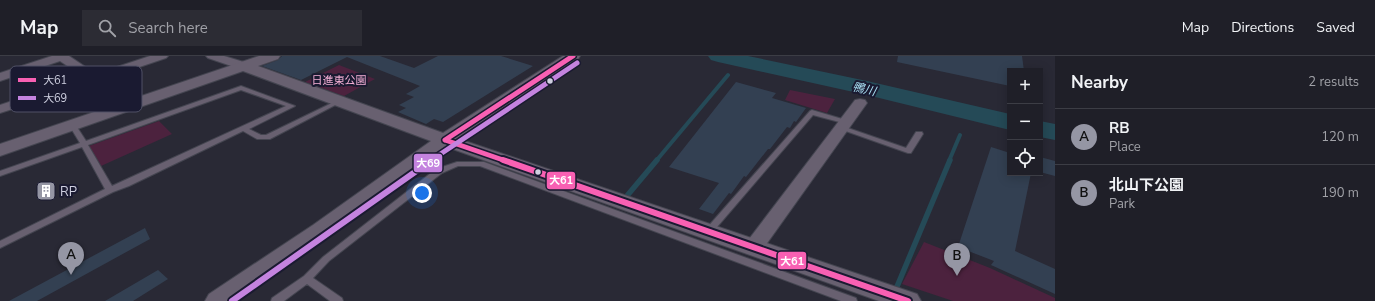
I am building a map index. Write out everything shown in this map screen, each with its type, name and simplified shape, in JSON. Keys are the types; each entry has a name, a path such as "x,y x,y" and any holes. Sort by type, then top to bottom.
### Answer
{"street":[{"path":"32,66 62,56 75,66"},
{"path":"132,66 162,56"},
{"path":"212,56 445,140 908,301"},
{"path":"142,101 273,56"},
{"path":"218,301 321,230 445,140 573,56"},
{"path":"0,77 10,74"},
{"path":"754,248 860,103"},
{"path":"0,109 10,106"},
{"path":"0,150 110,112"}],"lane":[{"path":"0,174 241,88 292,106 126,184 110,190 0,245"},
{"path":"244,129 260,137 267,137 338,102"},
{"path":"708,232 812,112 908,151 919,134"},
{"path":"73,125 110,190"},
{"path":"276,301 307,279 326,259 439,171 457,164 481,164 852,301"},
{"path":"307,279 338,301"}],"green space":[{"name":"日進東公園","path":"339,65 375,79 344,96 305,82"},
{"path":"790,90 835,99 827,113 785,100"},
{"path":"159,121 172,134 101,166 89,146"},
{"path":"924,242 990,268 1055,298 1055,301 953,301 902,284"}],"building":[{"path":"282,56 380,56 414,68 438,56 501,56 533,66 443,122 434,119 426,124 398,112 406,108 399,105 414,97 406,94 420,86 347,57 301,80 262,66 278,60"},
{"path":"898,56 1022,56 1024,68 1007,68 1007,85 897,62"},
{"path":"736,82 776,93 772,98 806,108 796,122 794,121 790,128 787,127 746,177 744,176 731,194 729,193 713,214 699,209 719,183 669,167"},
{"path":"991,147 1007,152 1007,176 1030,176 1015,251 1055,269 1055,294 991,265 994,261 958,247"},
{"path":"1043,158 1055,161 1055,176 1043,173"},
{"path":"145,228 150,239 37,301 9,301"},
{"path":"158,270 168,279 133,301 105,301"}],"waterway":[{"name":"鴨川","path":"718,56 867,88 1007,121"},
{"path":"656,161 728,75"},
{"name":"鴨川","path":"1043,130 1055,132"},
{"path":"949,161 960,135"},
{"path":"626,197 657,160"},
{"path":"896,289 950,160"}],"transit line":[{"name":"大61","path":"445,140 573,56"},
{"name":"大69","path":"232,301 450,147 577,63"},
{"name":"大61","path":"445,140 908,301"}],"place":[{"name":"RP","path":"46,191"},
{"name":"RB","path":"71,275"},
{"name":"北山下公園","path":"957,276"}]}
